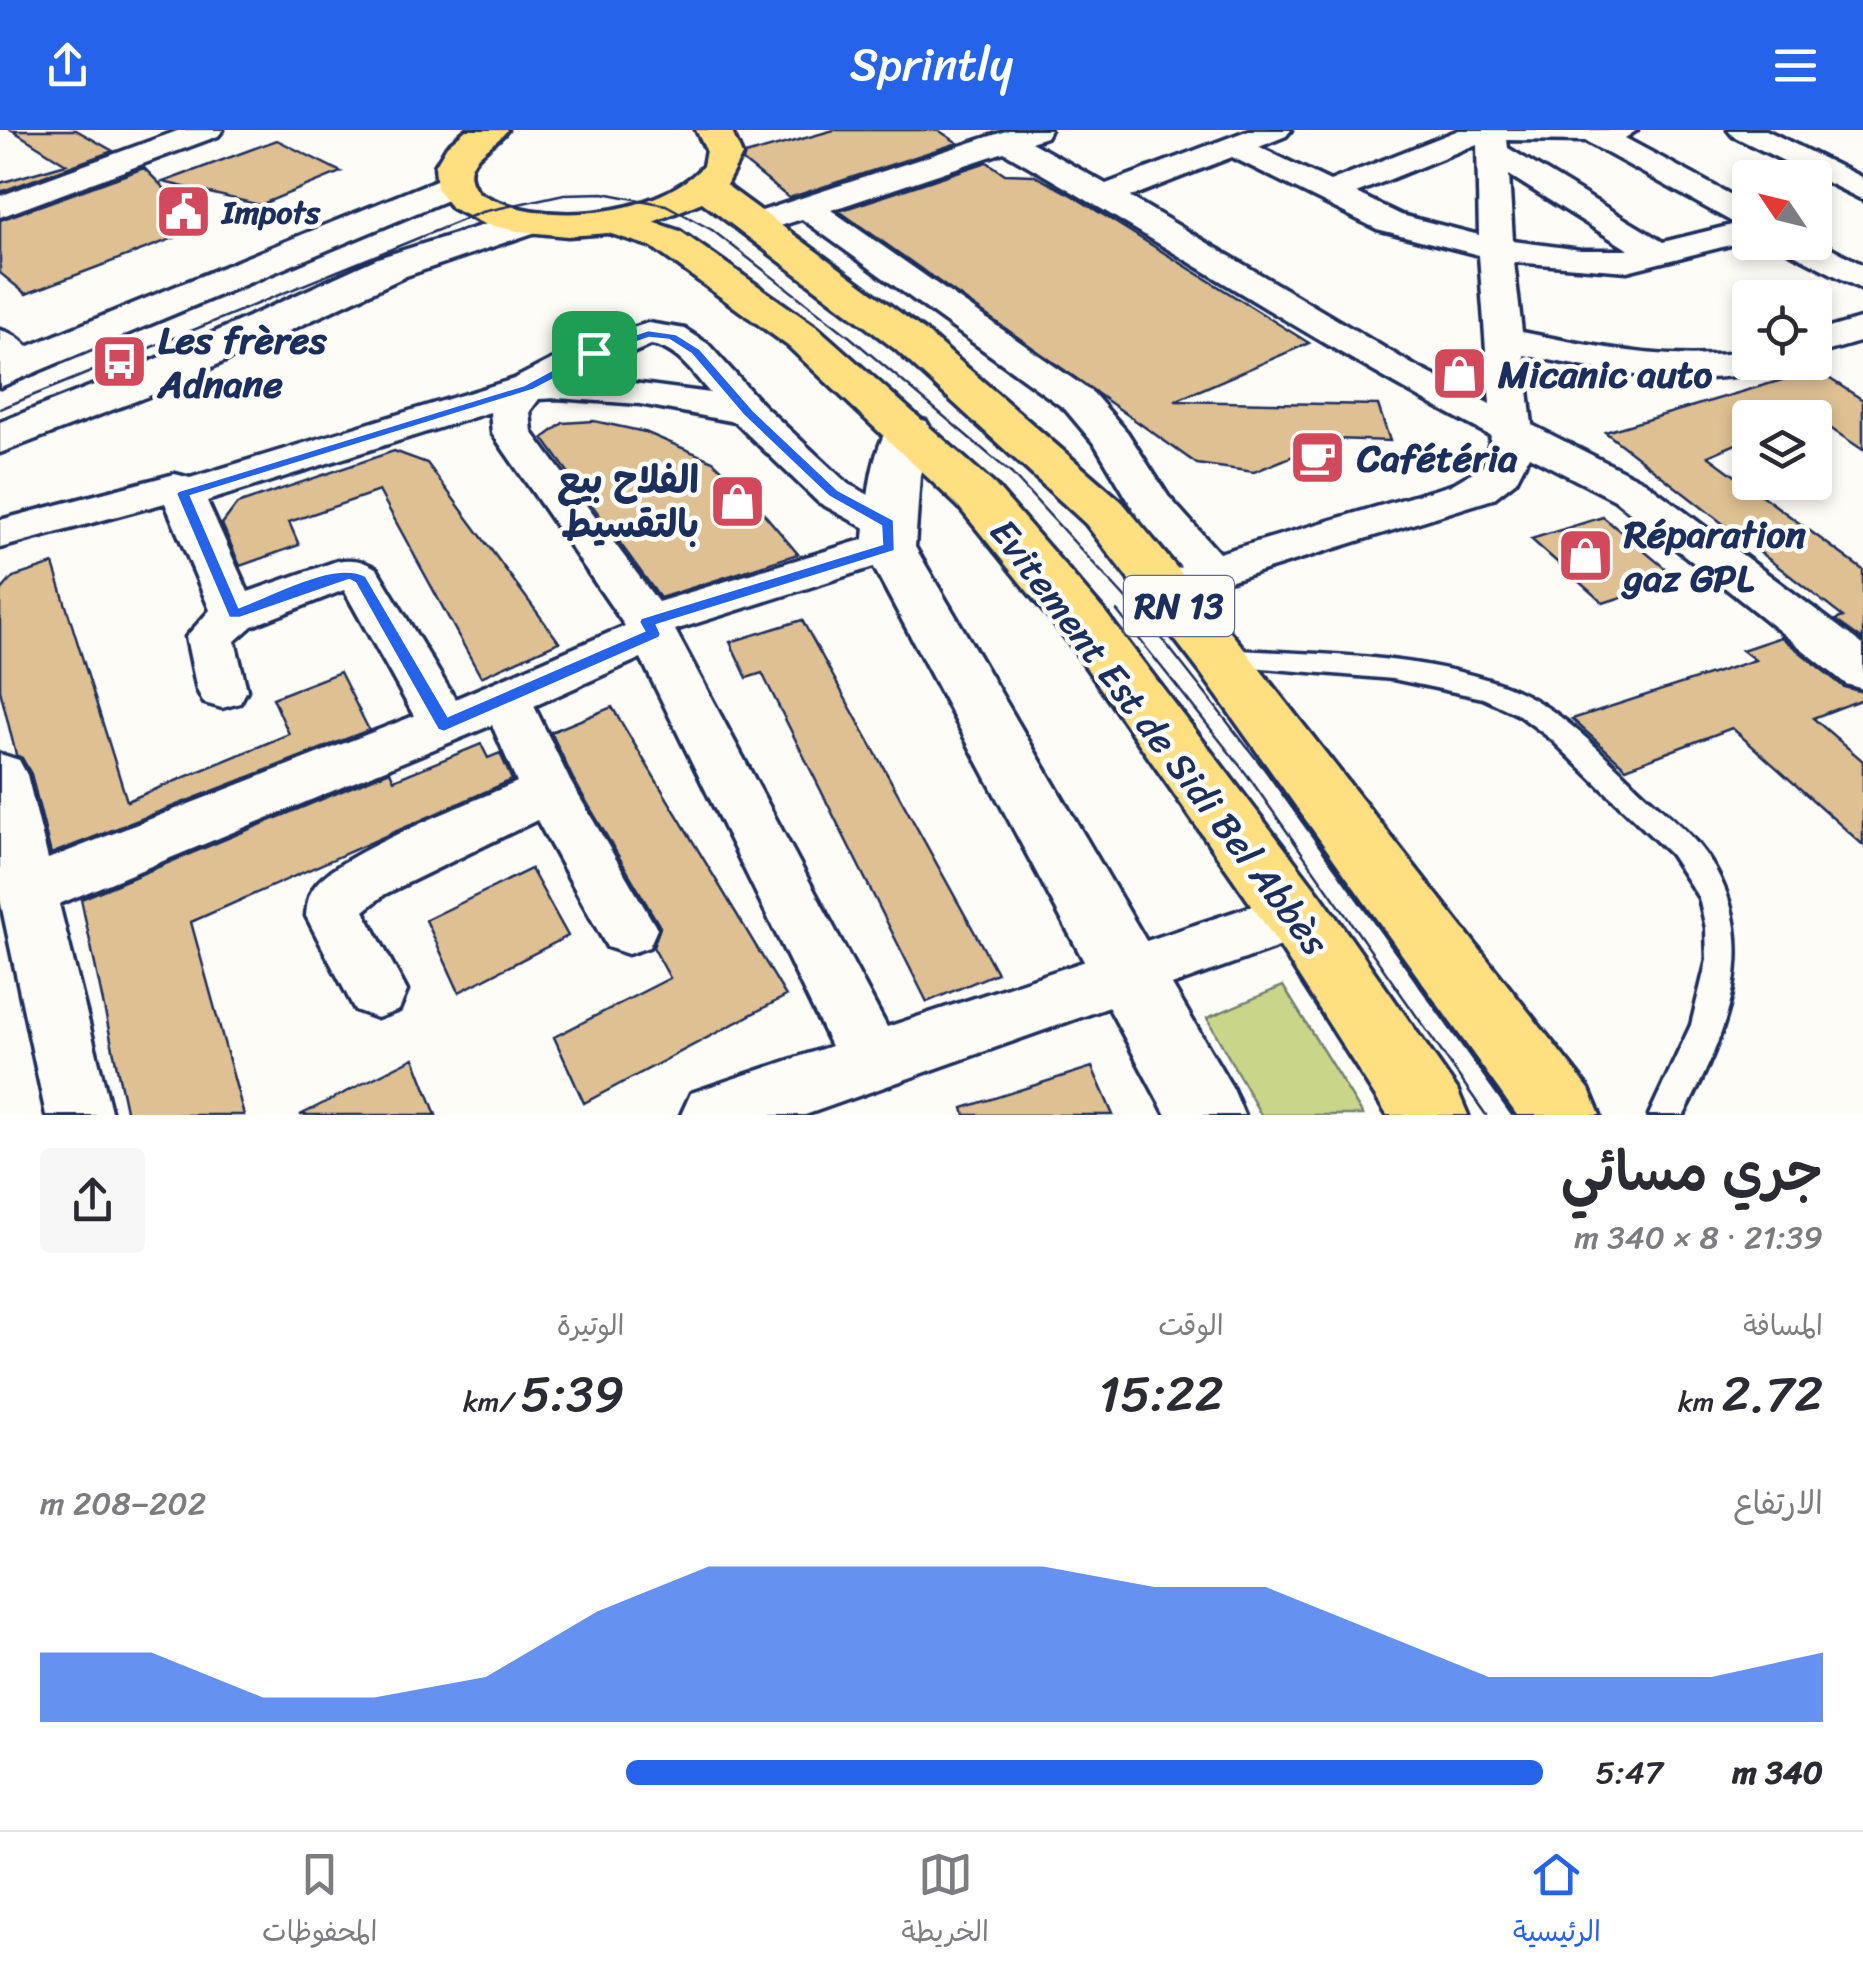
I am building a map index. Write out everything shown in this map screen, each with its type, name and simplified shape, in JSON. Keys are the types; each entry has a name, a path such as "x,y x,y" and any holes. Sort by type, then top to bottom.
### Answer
{"highway":[{"path":"490,130 469,142 452,164 452,185 462,199 482,212 528,222 572,225 644,214 704,186 722,165 721,131"},
{"name":"RN 13","path":"704,186 910,340 1084,492 1139,552 1196,591 1220,658 1562,1115"},
{"name":"Evitement Est de Sidi Bel Abbès","path":"610,221 666,239 802,337 909,431 1022,546 1086,626 1298,916 1430,1115"}],"main road":[{"path":"8,360 452,185"},
{"path":"0,438 144,382 392,267 528,222"},
{"path":"909,431 889,536 1206,1115"}],"street":[{"path":"0,207 140,137 208,130"},
{"path":"1106,196 1276,130"},
{"path":"1329,193 1485,130 1492,141 1661,254"},
{"path":"1743,130 1863,190"},
{"path":"1772,130 1863,172"},
{"path":"1492,141 1608,132 1732,207"},
{"path":"754,224 1023,135 1106,196 1402,374 1630,491 1863,671"},
{"path":"807,208 1079,401 1113,441 1152,505 1196,591 1482,488 1504,473 1512,451 1512,431 1496,249 1492,141"},
{"path":"1233,146 1416,231 1496,249 1606,262 1661,254 1732,235"},
{"path":"1829,260 1863,279"},
{"path":"1832,339 1863,330"},
{"path":"183,494 528,388 594,353 648,334 672,336 695,352 749,414 833,493 889,536"},
{"path":"1504,340 1664,367 1710,369 1732,365"},
{"path":"749,414 652,392 586,385 528,388 510,410 512,434 650,628 872,1063"},
{"path":"0,534 165,488 179,488 235,614"},
{"path":"27,892 444,725 650,628 889,536"},
{"path":"222,690 210,637 235,614 351,574 361,580 444,725"},
{"path":"505,698 548,792 628,930"},
{"path":"0,774 79,1115"},
{"path":"377,991 335,916 336,902 365,877 548,792"},
{"path":"714,1115 800,1102 872,1063 1127,970 1298,916"}],"lane":[{"path":"1220,658 1432,674 1497,693 1563,731 1698,868 1721,916 1724,964 1701,1050 1666,1115"}],"green space":[{"path":"1283,986 1363,1115 1261,1115 1207,1018"}],"building":[{"path":"12,130 76,130 113,151 0,192 0,183 66,164"},
{"path":"834,130 938,130 958,143 789,198 743,161 745,155"},
{"path":"277,140 341,172 260,205 163,182"},
{"path":"987,162 1005,174 1033,175 1073,196 1309,343 1175,401 1378,405 1390,441 1335,439 1254,472 1197,464 839,211"},
{"path":"144,168 203,227 26,294 0,273 0,220"},
{"path":"1782,380 1832,380 1863,400 1863,450 1832,429 1832,400 1732,400 1732,446 1708,456 1732,474 1732,500 1768,500 1863,570 1863,640 1835,620 1843,617 1605,432"},
{"path":"594,421 645,432 713,461 744,490 798,554 660,598 543,438 563,423"},
{"path":"394,451 427,463 559,642 481,677 379,491 289,522 299,545 240,566 222,524 237,504"},
{"path":"1603,517 1678,579 1603,603 1531,539"},
{"path":"53,564 127,801 289,734 273,698 340,672 369,730 51,854 31,774 16,755 0,690 0,592 13,577"},
{"path":"802,620 997,973 927,1002 762,673 747,678 730,642"},
{"path":"1781,637 1844,687 1863,692 1863,699 1813,718 1863,761 1863,845 1732,728 1626,768 1572,719 1755,660 1742,650"},
{"path":"612,707 786,996 584,1103 554,1037 670,978 653,947 660,927 573,779 551,732"},
{"path":"481,744 488,758 500,753 512,780 191,922 244,1115 127,1115 81,899 390,771 394,780"},
{"path":"531,869 568,936 459,992 426,920"},
{"path":"414,1058 436,1115 300,1115"},
{"path":"1092,1067 1113,1115 965,1115 963,1108"}],"tram line":[{"path":"0,409 482,212 564,194 603,193 666,205 712,230 850,337 1012,474 1160,636 1265,770 1512,1115"},
{"path":"1117,611 1248,776 1486,1115"}],"place":[{"name":"Impots","path":"183,212"},
{"name":"Les frères Adnane","path":"119,362"},
{"name":"Micanic auto","path":"1459,374"},
{"name":"Cafétéria","path":"1318,458"},
{"name":"الفلاح بيع بالتقسيط","path":"738,502"},
{"name":"Réparation gaz GPL","path":"1585,556"}],"route":[{"path":"648,334 672,336 695,352 749,414 833,493 889,524 889,547 647,622 653,634 444,725 361,580 351,574 235,614 183,494 528,388 594,353 648,334"}]}
